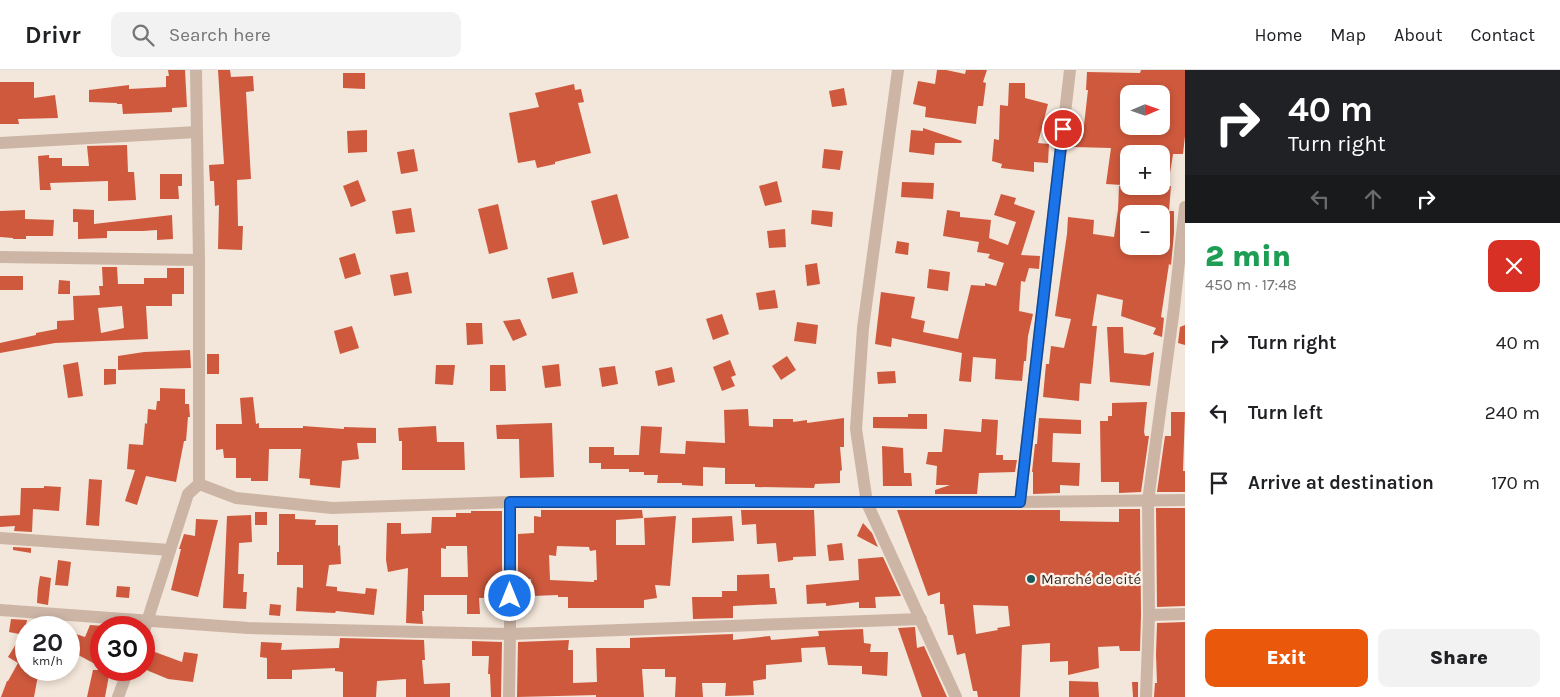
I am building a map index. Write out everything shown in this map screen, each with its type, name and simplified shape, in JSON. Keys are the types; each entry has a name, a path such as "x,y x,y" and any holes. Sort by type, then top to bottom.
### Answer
{"street":[{"path":"149,616 188,494 198,484 199,260 196,70"},
{"path":"898,70 863,328 856,429 867,503 956,697"},
{"path":"1020,502 1070,70"},
{"path":"0,143 198,132"},
{"path":"1146,697 1148,501 1174,308 1185,207"},
{"path":"0,256 199,260"},
{"path":"198,484 236,498 332,508 510,502 867,503 1185,500"},
{"path":"508,697 510,502"},
{"path":"0,538 170,550"},
{"path":"0,610 90,620"},
{"path":"1148,615 1185,614"},
{"path":"155,626 510,634 921,619"},
{"path":"118,697 124,681"}],"building":[{"path":"168,70 185,70 187,107 172,108 172,112 123,114 122,104 89,102 89,90 129,85 129,89 166,87 166,76 169,76"},
{"path":"218,70 230,70 231,77 253,76 254,91 246,92 251,179 237,180 238,226 243,226 242,250 218,249 219,205 215,206 214,181 210,181 209,165 224,164"},
{"path":"937,70 965,74 966,70 987,70 983,82 986,83 983,106 978,106 976,124 925,117 926,107 913,104 918,81 935,84"},
{"path":"1141,70 1185,70 1185,136 1183,154 1173,154 1170,173 1170,145 1120,145 1120,185 1106,184 1111,148 1073,147 1073,133 1083,134 1088,90 1086,90 1087,72 1140,73"},
{"path":"343,73 365,73 365,89 343,88"},
{"path":"0,82 34,82 34,98 55,95 58,118 18,119 19,124 0,124"},
{"path":"1009,83 1025,83 1025,98 1048,104 1038,143 1049,144 1048,163 1034,162 1034,172 1001,168 1002,164 992,161 994,139 999,140 1000,105 1008,106"},
{"path":"574,84 575,90 581,89 584,102 578,103 591,153 537,168 535,160 518,163 509,113 539,107 535,93"},
{"path":"844,88 847,105 832,107 829,91"},
{"path":"923,128 962,141 961,143 935,143 934,155 909,152 911,130 923,131"},
{"path":"367,130 367,152 348,153 347,131"},
{"path":"127,145 128,172 134,172 136,200 108,201 108,181 50,183 51,190 40,190 38,156 49,155 49,158 62,158 62,166 89,166 87,146"},
{"path":"414,149 418,171 401,174 397,152"},
{"path":"824,149 843,151 840,170 822,168"},
{"path":"160,174 182,174 182,186 178,186 179,199 160,199"},
{"path":"358,180 366,201 351,207 343,186"},
{"path":"777,181 782,202 765,206 759,186"},
{"path":"902,182 934,183 933,199 901,197"},
{"path":"1119,186 1120,195 1170,195 1171,186 1169,205 1120,205 1120,255 1170,255 1170,211 1174,211 1171,265 1169,264 1161,317 1164,318 1162,337 1153,334 1156,328 1121,316 1123,300 1097,294 1092,326 1097,326 1091,384 1080,383 1079,401 1043,397 1046,364 1049,364 1051,346 1064,348 1071,319 1055,316 1068,217 1094,220 1093,234 1114,237"},
{"path":"617,194 629,238 603,245 591,201"},
{"path":"1001,194 1016,198 1014,204 1035,211 1021,255 1040,256 1039,269 1029,268 1025,282 1021,281 1019,311 1033,314 1022,381 995,379 996,359 973,357 971,382 959,381 962,353 892,338 891,347 875,344 881,292 915,297 911,318 925,321 923,332 958,339 971,285 985,286 985,283 996,286 1004,263 988,258 990,254 977,252 979,242 943,236 947,210 960,212 960,217 991,220 989,238 1008,245 1016,222 994,215"},
{"path":"498,204 508,249 489,254 478,209"},
{"path":"411,208 415,232 396,234 392,211"},
{"path":"73,209 94,210 94,224 172,215 173,239 157,240 157,230 107,231 107,238 78,239 78,222 73,222"},
{"path":"25,210 25,219 54,220 53,236 26,236 26,239 0,237 0,211"},
{"path":"812,210 833,212 832,227 811,224"},
{"path":"785,229 786,247 769,248 767,231"},
{"path":"897,241 909,243 908,255 895,253"},
{"path":"355,253 361,274 345,279 339,258"},
{"path":"817,263 820,284 807,286 805,265"},
{"path":"102,267 117,267 118,284 144,284 144,278 167,278 167,268 184,268 184,294 172,294 172,306 146,306 148,339 55,343 0,353 0,343 57,329 57,321 74,320 73,296 100,295 99,286 103,286","holes":["122,306 124,328 101,333 98,308"]},
{"path":"929,269 950,272 948,291 927,288"},
{"path":"408,272 412,293 394,296 390,275"},
{"path":"573,272 578,293 552,299 547,278"},
{"path":"0,276 23,276 23,290 0,290"},
{"path":"59,280 70,281 70,294 58,294"},
{"path":"775,290 778,308 759,310 756,293"},
{"path":"722,314 729,334 713,340 706,319"},
{"path":"520,319 527,335 513,341 503,321"},
{"path":"797,322 818,325 816,344 794,341"},
{"path":"466,323 482,323 483,344 467,345"},
{"path":"1185,325 1185,345 1178,343 1180,327"},
{"path":"352,326 359,348 340,354 334,331"},
{"path":"1107,327 1123,327 1124,353 1145,355 1154,352 1150,386 1110,382"},
{"path":"190,350 191,368 118,370 118,356 144,352"},
{"path":"207,354 219,354 219,374 207,374"},
{"path":"787,356 796,370 781,380 772,366"},
{"path":"730,360 736,375 731,377 735,386 722,391 713,367"},
{"path":"78,362 83,396 68,398 63,365"},
{"path":"559,364 561,386 545,388 542,366"},
{"path":"436,365 455,365 453,385 435,384"},
{"path":"490,365 505,365 506,391 490,391"},
{"path":"615,366 618,384 602,387 599,368"},
{"path":"672,367 675,382 658,386 655,371"},
{"path":"104,369 116,369 116,384 104,385"},
{"path":"895,371 896,383 878,384 877,372"},
{"path":"160,388 185,389 185,404 189,404 190,417 188,417 186,441 184,441 176,482 146,476 137,505 125,501 135,470 127,469 129,444 143,445 148,409 156,410 157,401 160,401"},
{"path":"253,397 256,424 259,423 259,428 303,428 303,426 344,429 344,427 376,428 376,443 357,443 359,459 342,461 340,488 310,485 310,479 299,478 301,449 269,449 268,481 251,481 251,478 236,478 236,458 224,458 223,449 216,450 216,424 242,424 240,398"},
{"path":"1147,402 1144,432 1145,436 1149,436 1141,492 1119,493 1119,482 1101,482 1100,421 1108,421 1108,416 1112,416 1112,403"},
{"path":"748,409 749,426 773,427 773,419 793,419 793,422 807,420 807,423 844,418 844,447 840,447 842,470 840,471 840,483 815,484 814,488 755,487 755,484 725,484 725,468 703,467 703,486 682,485 682,483 657,483 658,475 644,475 644,472 629,472 629,469 601,469 601,463 589,463 589,447 614,447 614,455 639,455 641,426 662,427 660,453 685,454 686,441 725,443 724,410"},
{"path":"1171,412 1185,412 1183,471 1185,471 1185,492 1157,492 1165,436 1171,436"},
{"path":"908,414 927,414 927,429 873,428 873,417 908,417"},
{"path":"1039,418 1081,420 1081,434 1053,433 1052,462 1080,463 1079,486 1060,485 1060,493 1033,494 1032,472"},
{"path":"982,419 998,420 996,455 1003,455 1003,460 1017,460 1015,472 979,473 977,494 935,494 935,490 950,485 936,485 937,466 926,464 928,452 942,452 944,429 981,432"},
{"path":"552,423 554,477 520,478 519,439 497,439 496,425"},
{"path":"436,426 437,442 464,442 465,470 402,470 402,441 399,441 398,428"},
{"path":"882,446 903,448 904,473 911,473 912,486 883,486"},
{"path":"89,479 102,480 99,526 86,525"},
{"path":"44,486 61,487 59,511 33,509 32,532 14,531 15,526 0,527 0,516 20,515 21,488 44,488"},
{"path":"1156,508 1185,508 1185,606 1157,607"},
{"path":"1119,509 1140,509 1140,651 1120,651 1119,646 1098,647 1099,668 1068,675 1068,661 1050,662 1050,643 1022,645 1020,697 978,697 977,691 973,691 965,653 957,655 953,635 948,635 944,604 940,604 940,592 928,596 897,510 1060,510 1060,521 1119,522","holes":["973,605 1008,606 1010,626 976,634"]},
{"path":"541,510 642,510 643,518 616,520 616,545 645,545 644,518 676,516 670,586 655,585 657,598 644,600 644,608 568,608 568,597 558,597 558,595 532,596 531,579 518,580 518,534 534,533 534,516 541,517","holes":["557,546 589,547 590,551 596,550 597,580 594,580 594,582 550,580 549,555 556,556"]},
{"path":"741,510 814,510 816,556 793,557 793,560 778,562 776,543 757,544 756,524 742,525"},
{"path":"471,511 502,511 502,597 479,598 480,614 467,614 467,595 424,595 423,624 406,623 408,568 388,572 386,560 387,523 401,523 401,534 431,533 432,517 456,517 456,513 471,513","holes":["446,546 467,546 468,577 441,577 441,548 446,549"]},
{"path":"255,512 267,512 267,525 255,525"},
{"path":"279,514 295,514 295,519 316,520 315,525 338,525 338,546 340,545 341,564 329,565 326,586 337,587 337,591 365,594 366,588 377,589 374,615 336,611 335,613 296,611 297,587 303,588 303,565 277,565"},
{"path":"251,515 252,542 239,543 238,574 244,574 243,592 247,592 246,609 223,608 227,516"},
{"path":"732,516 734,541 692,543 692,518"},
{"path":"196,519 218,520 198,597 171,590 184,534 195,536"},
{"path":"863,523 872,533 878,547 857,536"},
{"path":"842,543 844,560 829,561 827,545"},
{"path":"13,547 31,548 31,553 13,550"},
{"path":"883,557 901,596 875,597 876,608 859,608 859,602 826,606 826,603 807,604 806,585 859,580 858,559"},
{"path":"58,560 71,562 68,586 55,585"},
{"path":"769,574 770,588 775,588 777,604 733,606 733,618 693,619 692,597 722,597 722,591 737,591 737,575"},
{"path":"40,576 51,578 48,605 37,603"},
{"path":"117,586 130,587 129,598 116,597"},
{"path":"270,604 281,605 280,616 269,615"},
{"path":"11,619 15,619 15,633 9,632"},
{"path":"1185,622 1185,697 1154,697 1155,683 1157,683 1157,623"},
{"path":"90,625 90,661 80,656 80,635 85,637"},
{"path":"915,627 917,648 924,646 947,697 922,697 898,628"},
{"path":"863,629 864,643 871,644 870,652 888,652 887,676 862,674 862,666 828,665 825,647 801,648 802,662 766,665 766,679 753,681 754,695 725,696 726,683 702,683 703,697 675,697 676,677 665,677 665,669 642,669 644,697 596,697 596,695 517,697 518,642 569,640 568,650 573,650 573,683 597,682 596,648 630,648 630,638 733,634 733,640 770,636 771,640 819,636 818,631"},
{"path":"340,638 424,640 425,660 422,660 424,684 450,683 450,697 406,697 406,679 377,681 376,697 343,697 343,672 335,671 335,668 292,670 292,679 267,679 267,658 260,657 261,642 282,643 281,650 339,648"},
{"path":"472,641 502,642 501,697 491,697 490,674 488,674 489,656 472,656"},
{"path":"15,646 15,661 8,657"},
{"path":"155,652 182,662 184,652 198,654 193,682 168,679 155,674"},
{"path":"15,668 15,681 37,681 34,697 1,697"},
{"path":"91,681 108,681 105,697 87,697"},
{"path":"1069,681 1098,682 1099,697 1069,697"},
{"path":"1132,682 1138,682 1138,697 1133,697"}],"place":[{"name":"Marché de cité","path":"1031,579"}],"route":[{"path":"510,596 510,502 1020,502 1063,129"}]}
